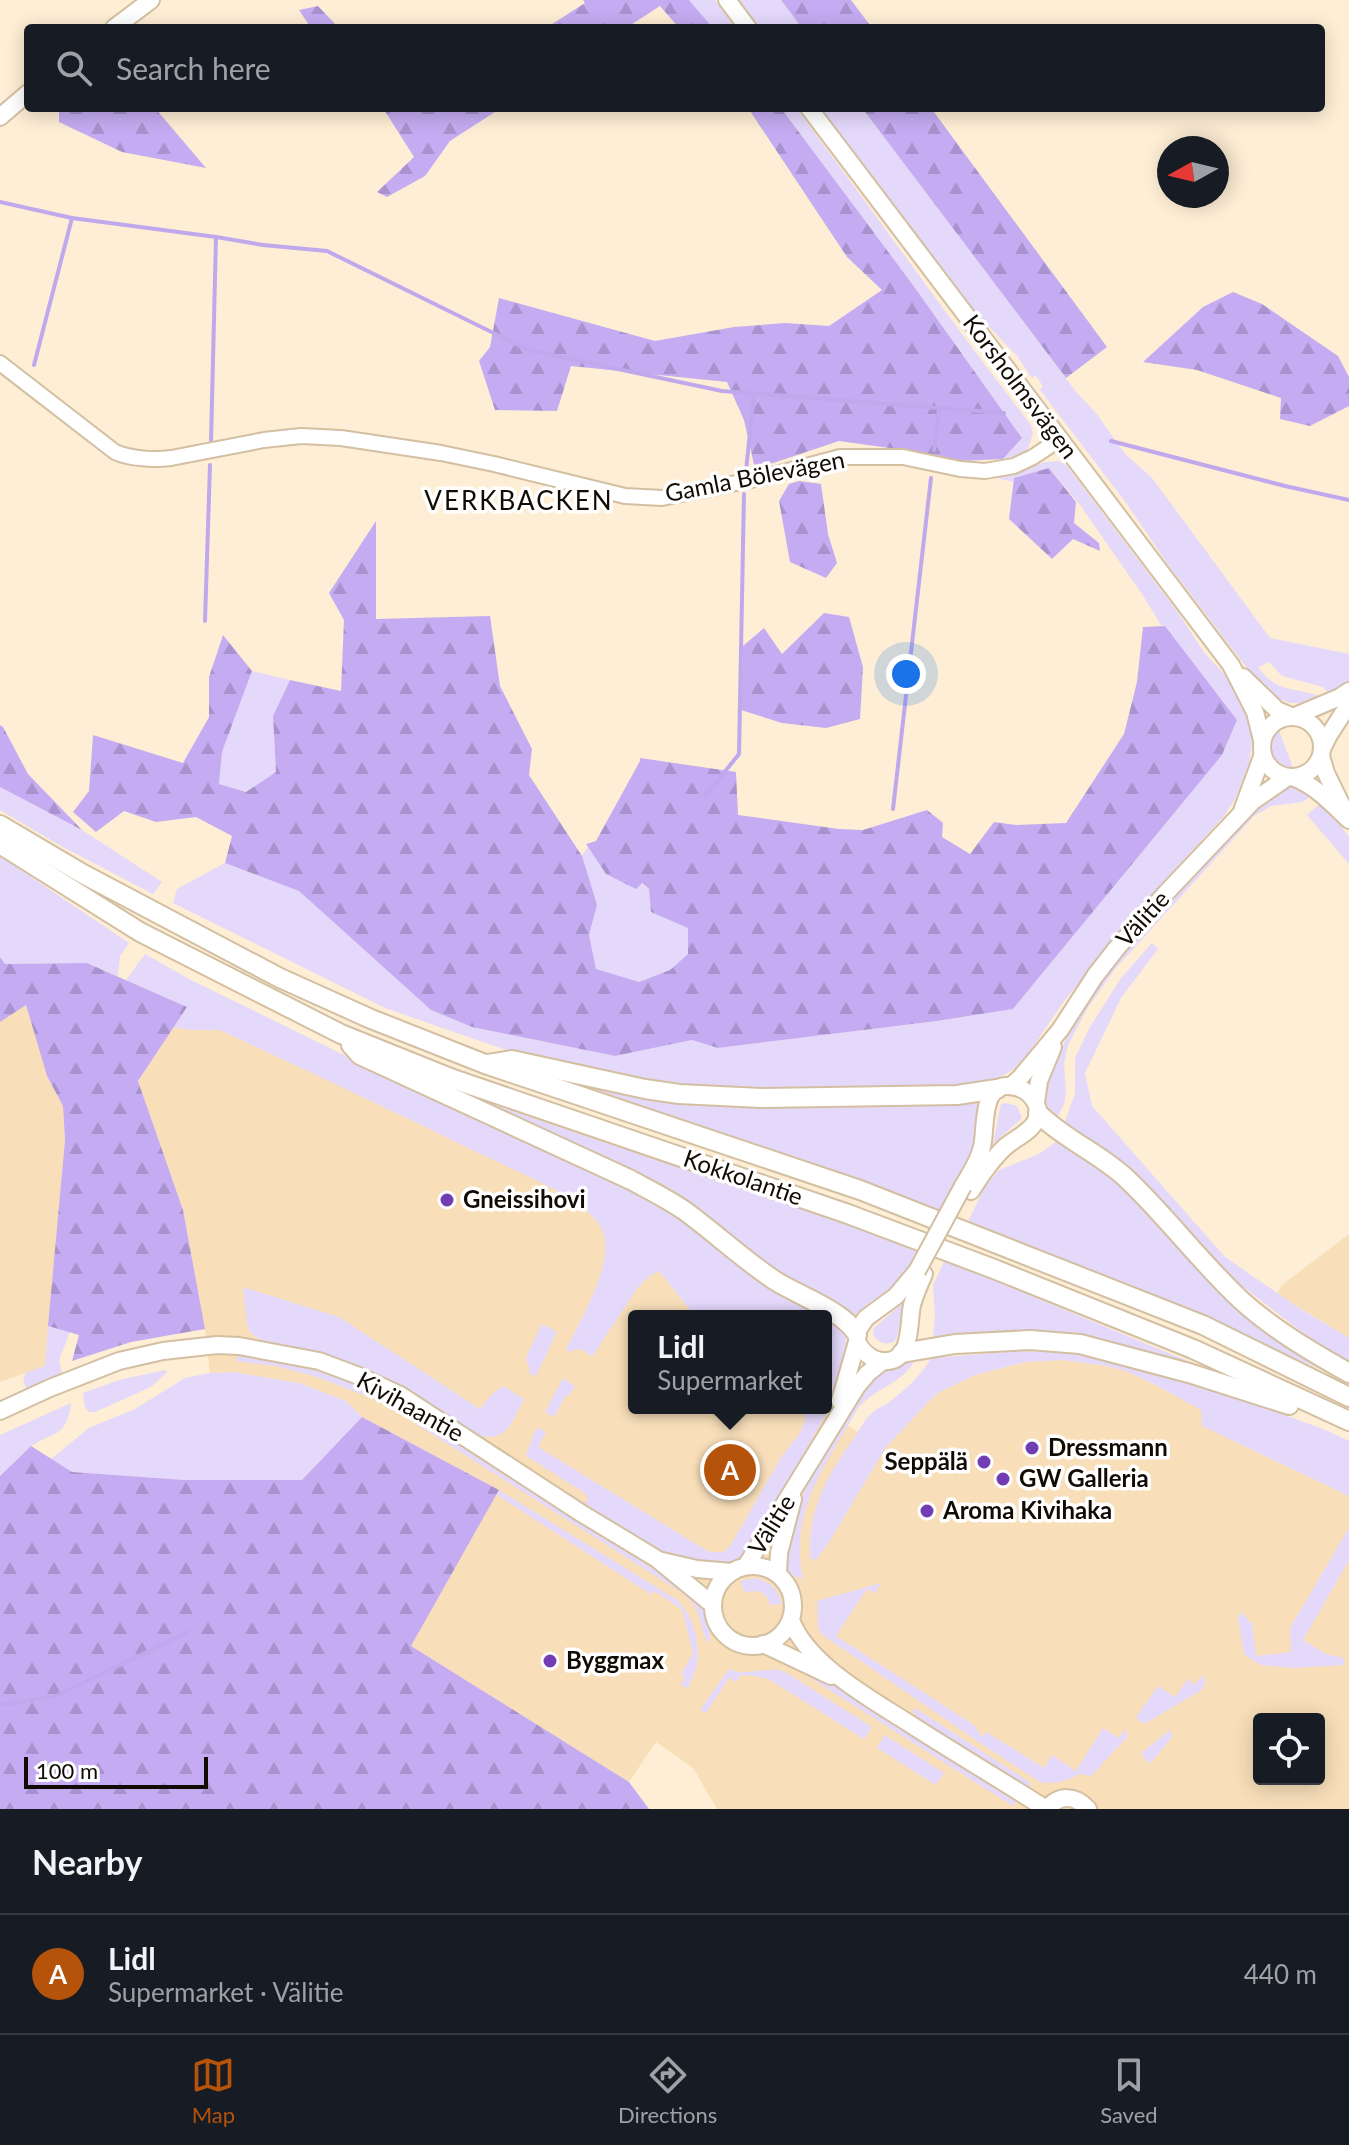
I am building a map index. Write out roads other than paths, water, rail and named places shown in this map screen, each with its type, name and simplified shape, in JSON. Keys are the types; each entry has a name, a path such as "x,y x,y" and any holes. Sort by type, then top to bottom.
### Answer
{"highway":[{"name":"Kokkolantie","path":"0,825 83,874 280,978 371,1019 485,1064 860,1190 1203,1325 1349,1397"},
{"name":"Kokkolantie","path":"0,844 140,932 341,1034 453,1079 848,1214 994,1269 1193,1349 1349,1423"},
{"path":"341,1034 360,1055 655,1193 684,1211 772,1278 827,1310"},
{"path":"485,1064 512,1060 679,1094 748,1097 957,1095 1004,1088"},
{"path":"1037,1108 1068,1138 1124,1176 1244,1303 1292,1338 1349,1373"},
{"path":"832,1312 850,1324 857,1338"},
{"path":"902,1353 970,1343 1030,1340 1080,1344 1189,1373 1349,1423"}],"main road":[{"path":"119,24 151,0"},
{"path":"727,0 745,24"},
{"path":"0,117 24,96"},
{"name":"Korsholmsvägen","path":"812,112 1231,665 1277,710 1293,716"},
{"name":"Korsholmsvägen","path":"1231,665 1255,712 1262,747"},
{"path":"1349,691 1330,702 1273,723 1264,734 1262,747 1272,770 1306,783 1349,819"},
{"path":"1290,777 1310,772 1349,704"},
{"path":"1293,716 1309,721 1319,733 1326,773 1349,819"},
{"name":"Välitie","path":"1238,816 1247,799 1262,747"},
{"name":"Välitie","path":"1004,1088 1025,1072 1060,1030 1116,949 1238,816 1253,801 1290,777"},
{"name":"Välitie","path":"1037,1108 1039,1081 1060,1030"},
{"path":"920,1273 866,1318 857,1338 866,1354 883,1361 902,1353 908,1343 920,1273 967,1188 980,1157 988,1099 1004,1088 1026,1091 1037,1108 1036,1121 1006,1146 967,1188"},
{"name":"Välitie","path":"830,1430 857,1338"},
{"name":"Kivihaantie","path":"0,1411 119,1361 163,1351 217,1345 239,1346 319,1361 400,1395 657,1559 713,1605"},
{"name":"Välitie","path":"739,1569 799,1483 857,1386 883,1361"},
{"name":"Välitie","path":"778,1574 785,1527 799,1483"},
{"name":"Kivihaantie","path":"657,1559 697,1569 739,1569"},
{"path":"757,1566 778,1574 786,1582 793,1607 791,1620 784,1631 775,1639 753,1646 732,1639 717,1623 713,1605 719,1586 739,1569 757,1566"},
{"path":"791,1620 803,1643 844,1681"},
{"path":"763,1644 844,1681 1047,1809 1059,1799 1067,1797 1083,1803 1088,1809"}],"street":[{"name":"Gamla Bölevägen","path":"0,363 123,456 159,459 264,440 301,436 341,438 441,453 625,496 662,498 717,489 840,457 903,457 985,471 1014,466 1060,439"}],"waterway":[{"path":"0,202 72,218 327,251 528,350 722,391 1004,413"},
{"path":"34,365 72,218"},
{"path":"211,442 216,237"},
{"path":"746,471 754,394"},
{"path":"934,450 939,409"},
{"path":"1111,441 1349,500"},
{"path":"205,621 210,465"},
{"path":"893,809 931,478"},
{"path":"706,795 739,754 744,494"},
{"path":"0,1705 56,1696 188,1632"}],"place":[{"name":"Gneissihovi","path":"447,1200"},
{"name":"Dressmann","path":"1032,1448"},
{"name":"Seppälä","path":"984,1462"},
{"name":"Lidl","path":"730,1470"},
{"name":"GW Galleria","path":"1003,1479"},
{"name":"Aroma Kivihaka","path":"927,1511"},
{"name":"Byggmax","path":"550,1661"}],"district":[{"name":"VERKBACKEN","path":"519,501"}]}
